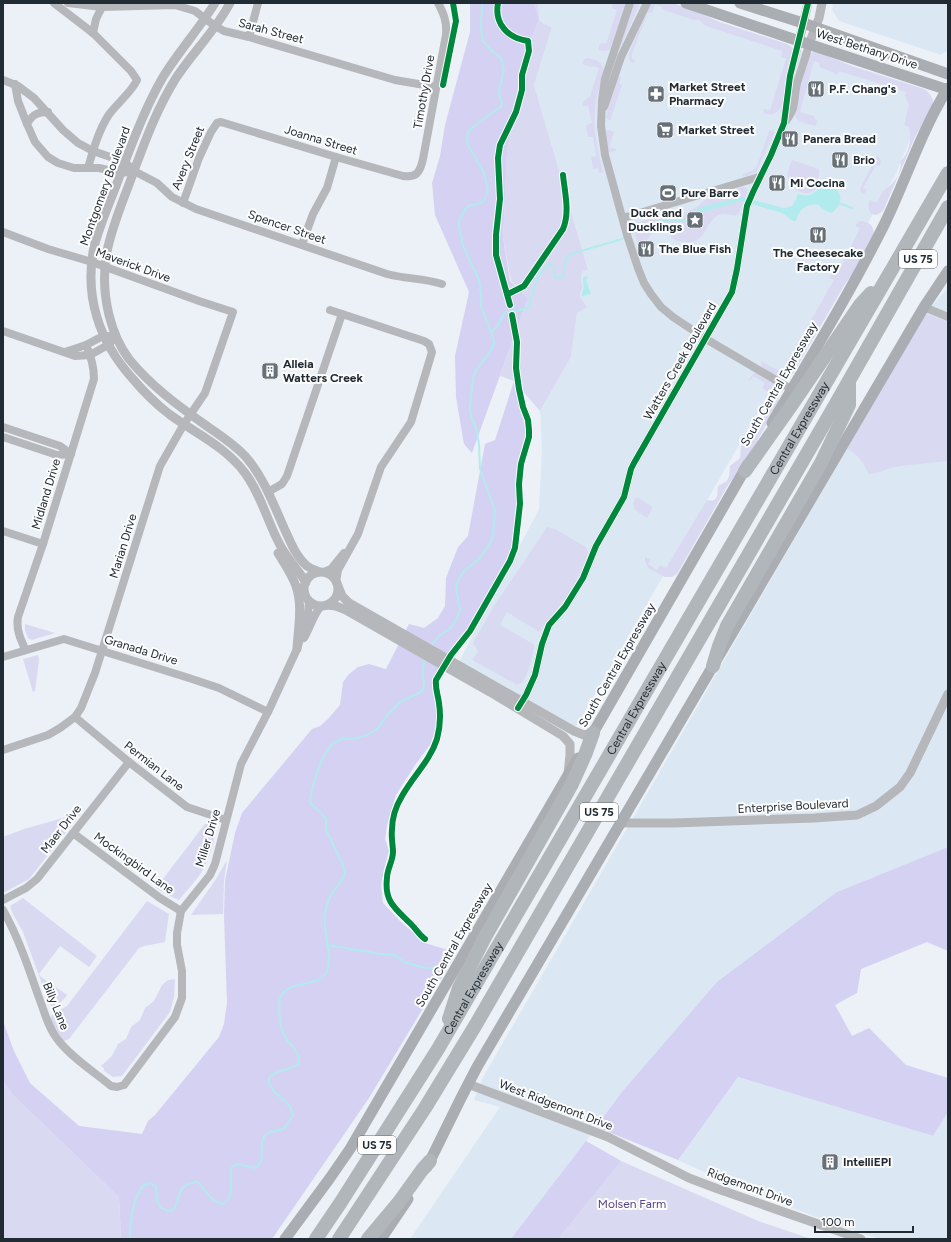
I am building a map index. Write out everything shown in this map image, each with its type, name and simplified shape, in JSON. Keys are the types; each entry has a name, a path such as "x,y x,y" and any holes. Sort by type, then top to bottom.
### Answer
{"highway":[{"name":"Central Expressway","path":"316,1239 438,1049 948,173"},
{"name":"Central Expressway","path":"339,1239 403,1141 466,1039 850,380 948,207"},
{"path":"745,471 860,305 892,270"},
{"path":"713,666 727,626 821,463 849,405 850,380"},
{"path":"438,1049 459,988 484,937 572,784 593,733"},
{"path":"368,1239 430,1161"}],"main road":[{"name":"West Bethany Drive","path":"686,3 804,43 948,89"},
{"name":"West Bethany Drive","path":"740,3 803,23 948,74"},
{"name":"South Central Expressway","path":"285,1239 350,1148 745,471 842,302 883,226 933,115 948,89"},
{"path":"933,115 940,110 948,108"},
{"path":"381,1239 417,1186 468,1084 924,307 948,271"}],"street":[{"path":"54,3 94,34 131,71 136,80 134,86 108,116 93,151 88,168"},
{"name":"Sarah Street","path":"68,3 102,8 175,4 195,11 215,26 234,34 249,36 395,80 436,87"},
{"name":"Montgomery Boulevard","path":"215,3 164,76 141,121 109,203 95,245 91,279 94,303 98,323 108,345 121,365 143,390 168,414 216,445 235,461 245,473 260,500 274,534 289,560 306,582"},
{"name":"Montgomery Boulevard","path":"230,3 226,12 189,58 175,80 151,125 120,207 109,242 104,267 105,297 111,323 116,336 130,359 149,382 180,408 231,443 244,455 254,468 268,492 290,542 305,564 322,572"},
{"path":"249,36 258,3"},
{"name":"Timothy Drive","path":"418,173 422,167 446,35 447,25 444,14 438,3"},
{"path":"630,3 605,79 602,100 601,126 605,155 629,243 644,283 656,301 673,318 792,389"},
{"path":"601,115 621,57 647,3"},
{"name":"Watters Creek Boulevard","path":"804,43 803,23 808,3"},
{"name":"Watters Creek Boulevard","path":"520,705 535,675 542,644 549,625 565,607 581,583 596,546 624,497 634,463 706,339 733,289 747,206 784,123 790,76 804,43 815,28 822,3"},
{"path":"94,34 96,19 102,8"},
{"path":"3,80 15,84 34,98 63,130 78,143 93,151 125,162"},
{"path":"15,84 18,101 26,124 35,142 48,157 58,163 74,168 99,168 121,173 134,171"},
{"path":"26,124 35,114 48,112"},
{"name":"Joanna Street","path":"217,123 226,123 336,158 403,176 414,176 418,173"},
{"name":"Avery Street","path":"183,203 199,158 211,132 217,123"},
{"path":"302,244 313,214 326,188 336,158"},
{"name":"Spencer Street","path":"125,162 134,171 151,179 172,197 196,209 387,274 442,284"},
{"path":"623,218 760,178"},
{"name":"Maverick Drive","path":"3,232 48,249 92,262 233,312"},
{"path":"924,307 948,317"},
{"path":"325,605 335,599 337,595 338,570 356,539 382,467 406,431 413,417 432,352 429,344 424,341 330,310"},
{"name":"Marian Drive","path":"3,750 48,735 75,717 80,708 102,651 160,466 184,424 202,399 208,386 233,312"},
{"path":"268,492 282,484 287,476 342,314"},
{"path":"3,331 75,356 90,355 108,345 116,336"},
{"path":"64,352 103,336 116,336"},
{"name":"Midland Drive","path":"25,649 19,636 17,625 18,617 43,544 94,379 90,355 86,344"},
{"path":"3,427 60,446 70,454"},
{"path":"3,437 57,455 70,454"},
{"path":"3,531 43,544"},
{"path":"274,534 278,553 296,585 300,613 297,649"},
{"path":"356,539 331,569 310,576 306,582 304,592 309,601 313,604 336,606 403,637"},
{"path":"322,572 331,576 337,584 342,596 349,603 403,637 520,705 576,732 584,735 593,733"},
{"name":"Miller Drive","path":"117,1087 124,1085 175,1017 182,998 182,971 177,945 177,933 181,911 210,875 215,864 241,764 268,712 297,649 308,614 309,601"},
{"name":"Miller Drive","path":"297,649 310,629 315,616 325,605"},
{"name":"Granada Drive","path":"3,657 25,649 64,639 219,688 268,712"},
{"name":"Enterprise Boulevard","path":"621,823 650,824 857,815 876,806 900,787 910,772 948,694"},
{"path":"520,705 568,740 570,744 568,775"},
{"name":"Permian Lane","path":"75,717 129,762 188,807 226,820"},
{"name":"Maer Drive","path":"3,900 26,888 37,879 129,762"},
{"name":"Mockingbird Lane","path":"73,833 160,898 181,911"},
{"name":"Billy Lane","path":"3,910 20,946 45,1015 57,1039 77,1059 112,1086 117,1087"},
{"name":"West Ridgemont Drive","path":"468,1084 608,1137 634,1150"},
{"name":"Ridgemont Drive","path":"634,1150 689,1178 861,1239"}],"shaded area":[{"path":"470,3 534,3 539,20 527,48 521,69 507,152 503,237 510,281 528,298 472,453 464,444 456,397 455,356 469,292 435,215 432,183 440,156 445,125 470,32"},
{"path":"534,3 658,3 929,93 895,176 574,730 459,662 539,509 542,449 540,411 571,357 577,313 585,303 581,301 580,295 583,288 581,282 582,272 588,268 534,85 552,27 539,20"},
{"path":"833,3 948,3 948,50 941,55 839,21 832,10"},
{"path":"823,185 833,187 839,193 839,204 831,213 822,209 819,205 811,205 801,210 796,221 793,221 782,213 741,201 696,214 688,220 654,224 635,231 667,218 673,220 688,217 695,210 705,206 741,197 784,208 792,206 798,194 809,195"},
{"path":"585,276 588,277 586,280 591,294 582,296 584,288 583,279"},
{"path":"948,288 948,847 837,892 602,1119 586,1141 621,1161 558,1239 410,1239 500,1107 474,1100 482,1079 925,313"},
{"path":"514,381 526,430 512,550 469,627 436,674 432,687 437,711 437,726 430,745 396,795 387,825 385,839 389,851 381,885 383,903 400,921 425,943 448,950 455,955 369,1098 272,1239 121,1239 119,1197 13,1095 3,1081 3,1021 14,1051 30,1083 79,1126 142,1134 148,1121 155,1115 219,1037 224,1024 227,1003 224,915 225,881 235,833 242,813 312,729 320,726 340,705 343,682 349,674 358,667 369,664 386,669 409,624 424,628 438,618 445,606 446,578 458,547 468,536 485,444 495,440"},
{"path":"948,847 948,951 927,942 861,969 857,993 835,1005 852,1036 869,1028 906,1065 948,1078 948,1112 933,1136 738,1077 678,1160 596,1127 622,1092 717,982 837,892"},
{"path":"738,1077 933,1136 948,1112 948,1239 880,1239 840,1226 737,1187 678,1160"},
{"path":"586,1141 621,1161 558,1239 511,1239"}],"green space":[{"path":"534,3 538,3 539,20"},
{"path":"612,3 626,3 612,47 608,50 601,51 599,50 599,46 601,43 606,44 617,10 612,8"},
{"path":"633,3 640,3 619,50 617,50"},
{"path":"651,3 673,3 720,22 791,46 794,52 782,106 780,109 776,113 772,114 763,113 764,109 770,110 786,59 781,57 782,51 706,26 699,20 693,20 661,9 662,7 655,5 652,13 648,12 632,54 632,59 635,61 634,63 631,62 629,59 629,53"},
{"path":"539,20 552,27 534,85 588,269 582,272 581,282 583,288 580,294 587,307 577,313 571,357 540,411 514,381 500,376 528,298 511,281 503,237 507,152 521,69 527,48"},
{"path":"815,51 852,66 924,89 933,100 933,106 916,135 883,211 879,214 876,215 869,211 869,201 870,200 877,203 883,191 891,185 898,176 901,165 900,162 906,155 909,146 909,127 904,125 909,105 905,96 906,92 839,71 836,75 819,67 820,63 814,61 800,112 814,116 817,122 816,126 802,122 795,116 796,99 809,56"},
{"path":"588,58 596,60 600,63 604,70 595,111 596,137 603,172 599,173 598,168 593,169 591,157 596,156 593,137 588,137 586,125 592,123 588,106 583,106 583,102 590,96 599,68 582,64 584,59"},
{"path":"618,76 621,77 619,83 622,85 610,121 606,118 609,101"},
{"path":"607,130 614,132 609,147 616,149 616,151 609,152 607,148"},
{"path":"774,130 774,134 756,172 743,177 743,174 752,171 757,166 769,131"},
{"path":"877,156 881,160 880,166 876,165 863,188 867,190 864,194 860,191 861,187"},
{"path":"792,160 819,169 818,185 815,190 806,193 793,187 788,178"},
{"path":"742,187 748,190 738,215 723,214 717,216 710,223 703,235 696,241 677,241 666,233 660,232 651,234 645,244 638,244 632,224 658,216 660,214 683,215 697,207 705,200"},
{"path":"861,221 867,222 871,225 874,235 855,271 845,284 794,372 790,376 782,377 762,367 761,361 781,372 834,280 829,278 833,270 838,272 860,228 855,226"},
{"path":"925,313 948,322 948,461 896,467 869,474 860,459 847,449"},
{"path":"755,373 758,373 775,383 778,387 780,390 778,404 740,471 728,485 677,574 672,577 665,577 648,568 645,557 651,560 648,564 657,570 661,565 666,568 707,500 714,500 717,497 718,486 727,481 730,466 740,458 741,445 753,437 754,428 764,416 766,406 772,399 771,394 762,388 765,383 753,376 750,381 749,380"},
{"path":"635,498 638,498 653,507 647,518 635,510 633,504"},
{"path":"547,527 555,529 586,547 588,552 579,576 571,591 539,632 507,612 500,625 535,645 529,669 523,682 517,685 472,660 478,652 473,643 494,606"},
{"path":"25,624 55,633 32,640 28,638 25,630"},
{"path":"38,655 39,660 35,691 33,692 23,659"},
{"path":"81,813 29,879 5,892 3,891 3,837 24,829"},
{"path":"205,824 216,827 208,860 204,869 179,900 156,888"},
{"path":"227,860 224,881 223,914 191,915 216,879"},
{"path":"23,898 97,956 89,967 60,946 39,974 67,995 64,999 52,1007 48,1000 23,932 10,906"},
{"path":"147,901 169,914 165,942 139,948 69,1039 64,1041 60,1040 50,1020 52,1015 67,1006"},
{"path":"175,979 174,997 170,1012 122,1076 113,1077 104,1071 104,1068 101,1066 112,1056 118,1044 126,1039 131,1027 140,1020 145,1008 154,1001 162,985 168,980"},
{"path":"3,1081 13,1095 119,1197 121,1239 3,1239"},
{"name":"Molsen Farm","path":"621,1161 758,1221 811,1239 558,1239"}],"waterway":[{"path":"431,646 439,636 451,628 458,616 460,610 456,587 458,580 464,571 479,559 491,542 493,536 495,510 480,469 479,444 470,407 475,372 491,350 494,343 481,307 479,280 463,246 459,227 459,221 465,209 469,206 481,203 484,200 488,189 484,173 468,145 468,132 480,121 502,106 499,92 504,69 501,58 483,41 481,30 482,3"},
{"path":"838,203 852,208"},
{"path":"629,235 637,230"},
{"path":"492,331 506,312 523,310 528,306 538,277 543,270 551,264 554,268 555,277 559,278 563,276 566,258 571,254 625,237"},
{"path":"130,1239 130,1225 135,1202 137,1195 145,1184 151,1183 156,1187 158,1204 167,1211 172,1211 175,1207 179,1194 184,1187 197,1182 214,1201 222,1204 230,1197 232,1167 237,1164 255,1168 259,1165 262,1158 262,1141 264,1137 270,1132 283,1129 293,1116 291,1108 274,1091 269,1083 270,1077 273,1075 299,1064 298,1054 286,1039 281,1027 279,1007 280,999 283,993 288,989 315,981 326,973 329,962 325,930 326,912 331,895 345,874 342,863 326,830 326,819 311,804 310,800 315,778 323,757 332,744 343,738 347,739 364,736 376,730 396,706 422,691 424,685 423,664 425,658"},
{"path":"327,945 395,955 404,962 425,968 435,967 441,970"}],"cycle path":[{"path":"443,85 456,21 453,3"},
{"path":"498,3 497,11 500,23 504,29 514,37 528,41 529,51 522,75 522,90 516,112 500,145 498,158 500,199 496,235 496,255 510,305"},
{"path":"518,708 535,675 542,644 549,625 565,607 583,578 596,546 624,497 634,463 732,292 747,206 784,123 790,76 808,3"},
{"path":"508,294 524,286 563,229 567,209 563,175"},
{"path":"425,939 396,909 387,893 387,875 393,852 393,821 400,800 426,761 437,739 440,717 436,680 451,655 470,631 510,561 515,548 520,504 519,484 521,464 529,437 529,430 528,420 519,389 516,368 517,342 512,315"}],"place":[{"name":"P.F. Chang's","path":"816,89"},
{"name":"Market Street Pharmacy","path":"656,94"},
{"name":"Market Street","path":"665,130"},
{"name":"Panera Bread","path":"790,139"},
{"name":"Brio","path":"840,160"},
{"name":"Mi Cocina","path":"777,183"},
{"name":"Pure Barre","path":"668,193"},
{"name":"Duck and Ducklings","path":"695,220"},
{"name":"The Cheesecake Factory","path":"818,235"},
{"name":"The Blue Fish","path":"646,249"},
{"name":"Alleia Watters Creek","path":"270,371"},
{"name":"IntelliEPI","path":"830,1162"}]}
